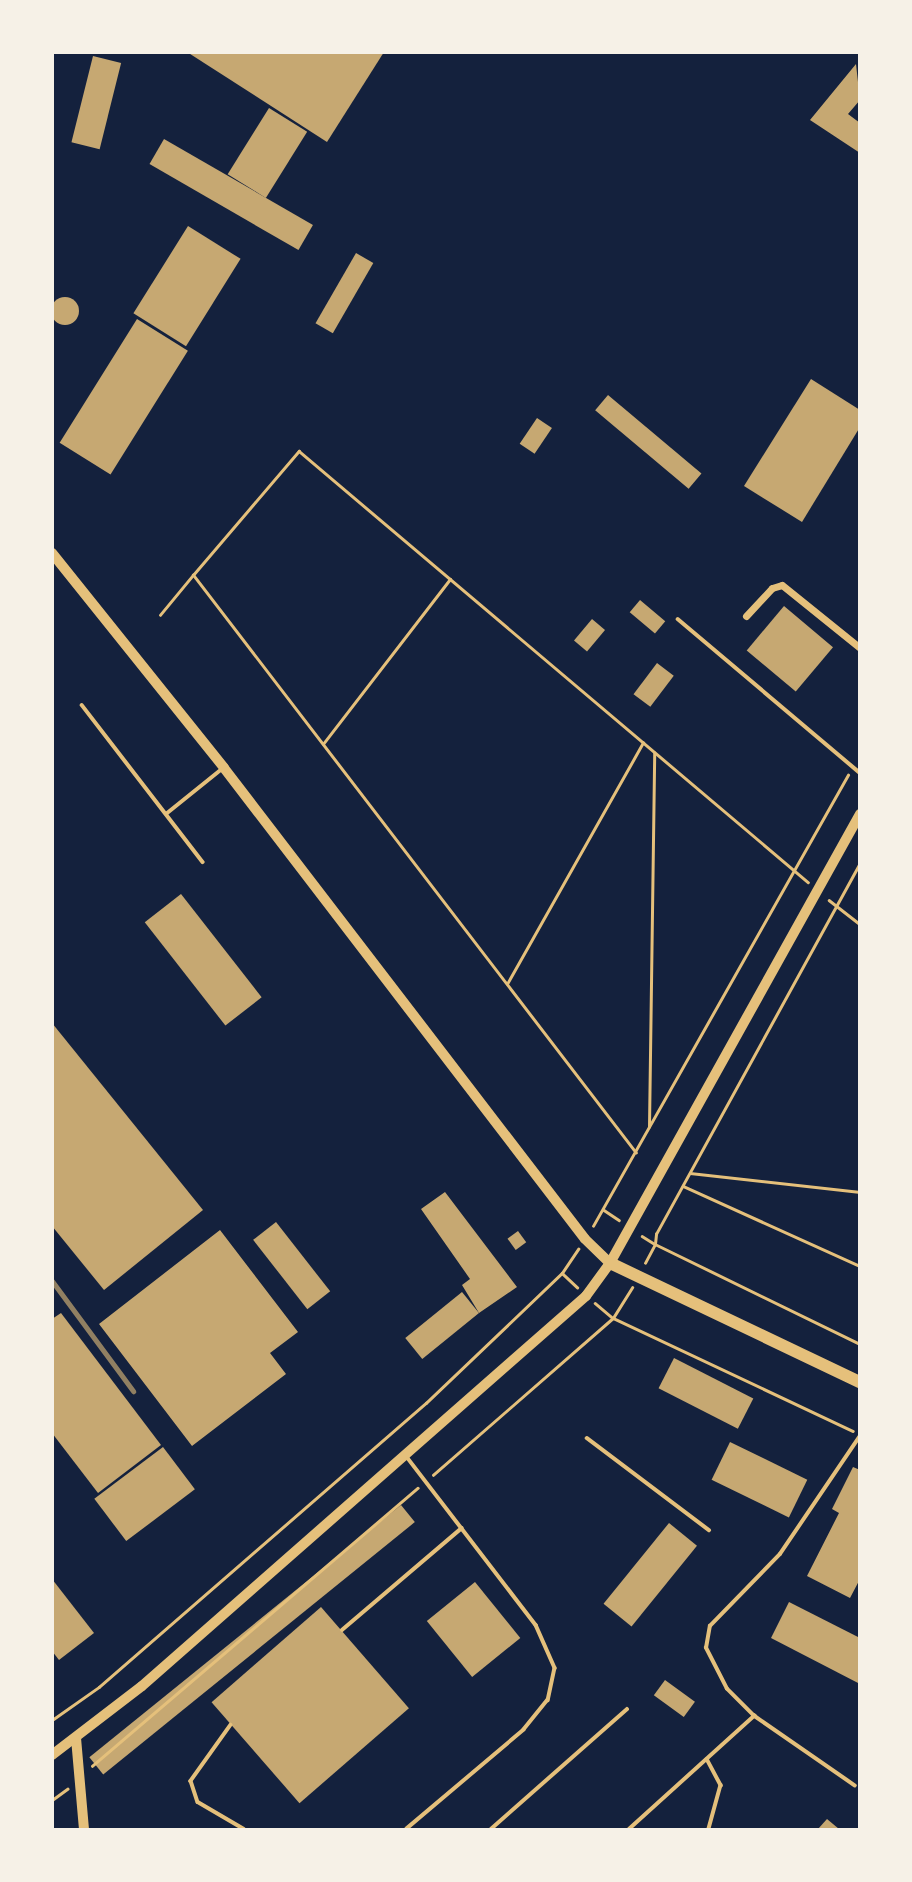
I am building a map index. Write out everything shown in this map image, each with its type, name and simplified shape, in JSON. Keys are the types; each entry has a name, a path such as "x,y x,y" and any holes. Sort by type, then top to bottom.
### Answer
{"main road":[{"path":"52,1755 76,1738 406,1455 586,1296 610,1263 859,814"},
{"path":"610,1263 859,1382"},
{"path":"76,1738 84,1829"}],"street":[{"path":"52,553 224,768 585,1239 610,1263"},
{"path":"746,616 772,588 782,585 859,648"}],"lane":[{"path":"678,619 859,773"},
{"path":"82,705 203,862"},
{"path":"166,814 224,768"},
{"path":"855,1786 754,1716 727,1689 712,1666 706,1648 710,1626 780,1554 859,1436"},
{"path":"587,1438 709,1530"},
{"path":"406,1455 536,1625 555,1668 548,1700 524,1730 407,1829"},
{"path":"342,1630 462,1528"},
{"path":"491,1829 627,1709"},
{"path":"629,1829 754,1716"},
{"path":"231,1725 191,1781 198,1802 244,1829"},
{"path":"707,1759 721,1785 709,1829"}],"path":[{"path":"160,615 299,451 859,924"},
{"path":"193,575 636,1153"},
{"path":"323,744 450,579"},
{"path":"507,984 643,743"},
{"path":"649,1131 654,752"},
{"path":"52,1720 99,1688 416,1412 562,1273 649,1131 853,767"},
{"path":"562,1273 613,1318 638,1278 683,1186 859,863"},
{"path":"690,1173 859,1192 859,1186"},
{"path":"683,1186 859,1266"},
{"path":"655,1244 859,1344"}],"building":[{"path":"187,52 384,52 327,142"},
{"path":"93,56 121,63 100,149 71,142"},
{"path":"856,64 860,100 848,114 860,123 860,153 810,120"},
{"path":"269,108 307,132 266,198 228,174"},
{"path":"164,139 313,225 298,250 150,164"},
{"path":"188,226 241,259 186,346 133,313"},
{"path":"356,253 373,263 333,333 316,323"},
{"path":"65,297 75,301 79,311 75,321 65,325 55,321 51,311 55,301"},
{"path":"137,319 188,351 111,475 60,443"},
{"path":"811,379 860,410 860,427 802,522 744,486"},
{"path":"608,395 701,473 689,489 595,410"},
{"path":"537,418 552,428 535,454 520,444"},
{"path":"640,600 665,621 655,633 630,612"},
{"path":"784,606 833,647 796,692 747,650"},
{"path":"592,619 605,630 587,651 574,640"},
{"path":"657,663 674,676 650,707 634,694"},
{"path":"181,894 262,997 225,1026 145,922"},
{"path":"52,1023 203,1210 104,1290 52,1226"},
{"path":"445,1192 517,1287 479,1313 462,1285 470,1279 421,1209"},
{"path":"276,1222 330,1291 307,1309 253,1240"},
{"path":"220,1230 298,1332 270,1353 286,1374 192,1446 99,1324"},
{"path":"518,1231 526,1242 516,1250 507,1239"},
{"path":"462,1292 479,1313 422,1359 405,1338"},
{"path":"61,1313 161,1445 98,1493 52,1433 52,1319"},
{"path":"674,1358 753,1398 738,1429 659,1388"},
{"path":"730,1442 807,1480 789,1517 712,1480"},
{"path":"163,1447 195,1489 126,1541 94,1499"},
{"path":"853,1467 860,1470 860,1579 850,1598 807,1576 839,1513 832,1509"},
{"path":"401,1505 415,1522 103,1774 89,1757"},
{"path":"669,1523 697,1546 632,1626 604,1604"},
{"path":"52,1579 94,1633 59,1660 52,1651"},
{"path":"475,1582 520,1638 472,1677 427,1621"},
{"path":"789,1602 860,1638 860,1684 771,1638"},
{"path":"321,1607 409,1708 299,1803 212,1702"},
{"path":"665,1680 695,1702 684,1717 654,1695"},
{"path":"827,1819 839,1829 818,1829"}],"railway":[{"path":"52,1281 133,1391"}]}
